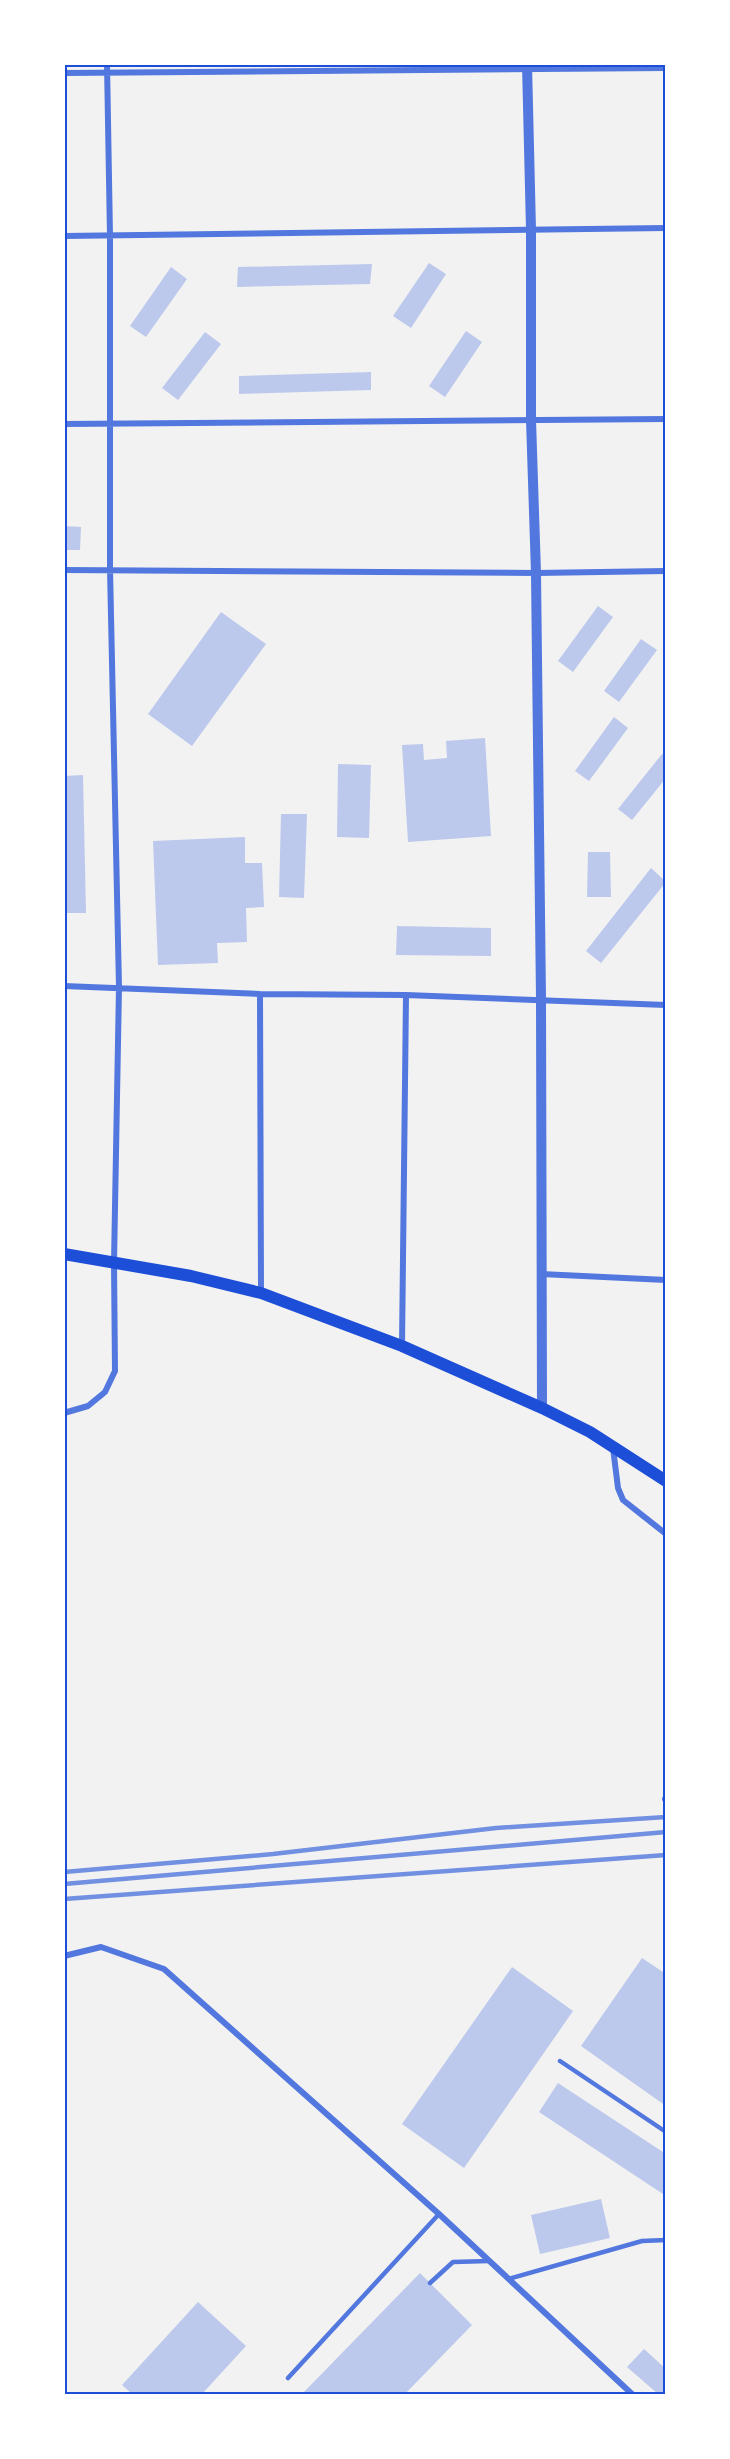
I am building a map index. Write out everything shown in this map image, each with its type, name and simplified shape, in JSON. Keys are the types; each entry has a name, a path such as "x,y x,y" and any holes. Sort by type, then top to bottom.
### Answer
{"main road":[{"path":"64,1254 191,1276 261,1293 402,1346 542,1408 590,1432 666,1481"}],"street":[{"path":"64,1413 88,1406 105,1392 116,1371 114,1263 119,987 110,569 110,236 107,64"},
{"path":"527,66 541,999 542,1408"},
{"path":"64,73 527,66 666,68"},
{"path":"64,236 666,228"},
{"path":"64,424 666,419"},
{"path":"64,570 536,573 666,571"},
{"path":"64,986 260,994 541,999 666,1005"},
{"path":"260,994 261,1293"},
{"path":"402,1346 406,995"},
{"path":"541,1274 666,1280"},
{"path":"613,1447 618,1488 623,1500 666,1534"},
{"path":"64,1956 101,1947 164,1969 439,2214 632,2394"}],"lane":[{"path":"560,2061 666,2133"},
{"path":"288,2378 439,2214"},
{"path":"508,2279 642,2241 666,2241"},
{"path":"430,2283 453,2262 489,2261"}],"building":[{"path":"429,263 446,274 411,328 393,316"},
{"path":"372,264 370,284 237,287 238,267"},
{"path":"171,267 187,279 146,337 130,326"},
{"path":"466,331 482,342 445,397 429,386"},
{"path":"205,332 221,344 178,400 162,388"},
{"path":"371,372 371,390 239,394 239,376"},
{"path":"64,526 81,527 80,550 64,550"},
{"path":"598,606 613,617 573,672 558,661"},
{"path":"221,612 266,644 192,746 148,714"},
{"path":"641,639 657,650 619,702 604,691"},
{"path":"614,717 628,728 589,781 575,771"},
{"path":"485,738 491,836 408,842 402,745 423,744 424,760 447,758 446,741"},
{"path":"662,754 666,756 666,778 632,820 618,809"},
{"path":"338,764 371,765 369,838 337,837"},
{"path":"83,775 86,913 64,913 64,776"},
{"path":"281,814 307,814 304,898 279,897"},
{"path":"245,837 245,863 262,863 264,907 246,908 247,942 217,943 218,963 158,965 153,841"},
{"path":"588,852 610,852 611,897 587,897"},
{"path":"651,868 666,882 601,963 586,951"},
{"path":"397,926 491,928 491,956 396,955"},
{"path":"642,1958 666,1974 666,2106 581,2046"},
{"path":"512,1967 573,2011 464,2168 402,2124"},
{"path":"558,2083 666,2154 666,2196 539,2112"},
{"path":"601,2199 610,2238 540,2254 531,2215"},
{"path":"420,2273 472,2325 405,2394 302,2394"},
{"path":"198,2302 246,2346 202,2394 132,2394 122,2385"},
{"path":"644,2349 666,2369 666,2394 658,2394 627,2367"}],"railway":[{"path":"64,1872 273,1854 496,1828 666,1817"},
{"path":"64,1884 666,1832"},
{"path":"64,1899 666,1855"}]}
